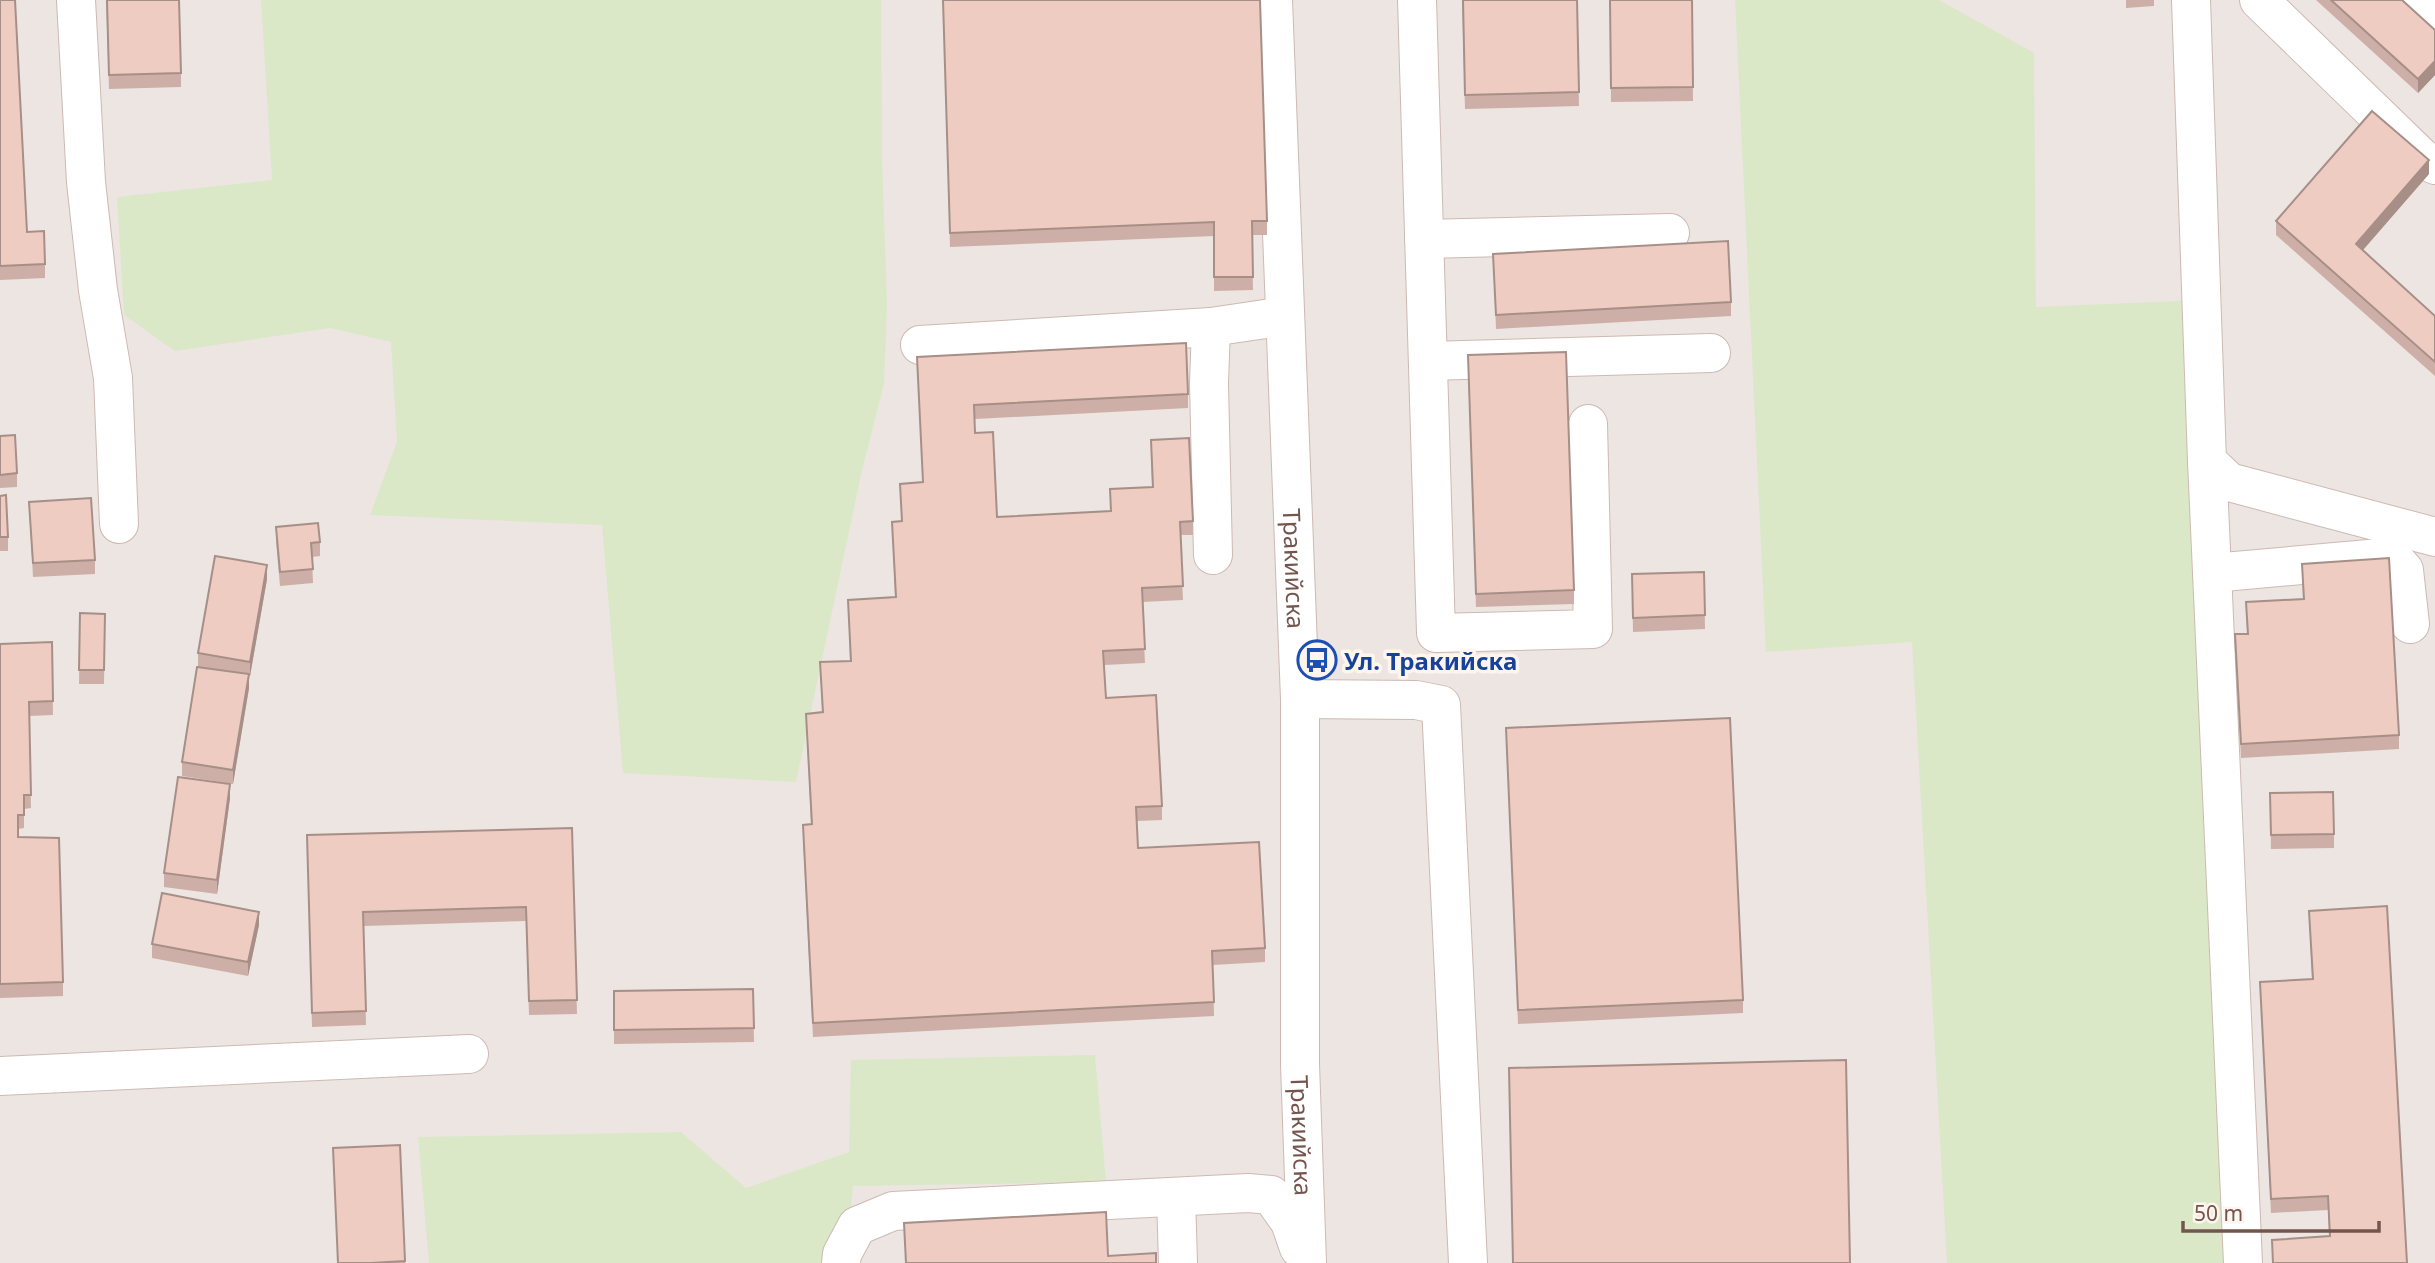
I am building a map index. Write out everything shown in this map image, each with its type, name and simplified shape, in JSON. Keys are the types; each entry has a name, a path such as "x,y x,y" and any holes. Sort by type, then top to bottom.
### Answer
{"street":[{"path":"76,0 86,182 98,290 113,378 119,524"},
{"name":"Тракийска","path":"1273,0 1300,699 1300,1064 1305,1263"},
{"path":"1417,0 1436,633 1593,629 1588,424"},
{"path":"2191,0 2207,461 2243,1263"},
{"path":"2259,0 2422,159 2435,165"},
{"path":"2423,0 2435,11"},
{"path":"1424,239 1671,233"},
{"path":"920,345 1211,327 1284,316"},
{"path":"1211,327 1209,383 1213,555"},
{"path":"1428,361 1711,353"},
{"path":"2207,461 2230,482 2435,537"},
{"path":"2212,573 2380,558 2396,561 2404,570 2410,624"},
{"path":"1300,699 1416,700 1441,705 1468,1263"},
{"path":"0,1076 468,1054"},
{"path":"841,1263 842,1254 857,1226 893,1211 1248,1193 1272,1195 1290,1222 1305,1263"},
{"path":"1176,1197 1178,1263"}],"shaded area":[{"path":"0,0 2435,0 2435,1263 0,1263"}],"green space":[{"path":"261,0 881,0 882,158 887,305 884,384 862,470 796,782 623,773 602,525 370,515 397,442 391,342 330,328 175,351 124,315 117,197 272,180"},
{"path":"1735,0 1939,0 2034,53 2036,307 2201,300 2243,1263 1947,1263 1912,642 1766,652"},
{"path":"1095,1055 1106,1182 853,1186 846,1263 429,1263 418,1137 681,1132 746,1188 849,1152 851,1060"}],"building":[{"path":"0,0 15,0 27,232 44,231 45,264 0,266"},
{"path":"107,0 179,0 181,73 109,75"},
{"path":"943,0 1260,0 1267,221 1252,221 1253,277 1214,277 1214,222 950,233"},
{"path":"1463,0 1577,0 1579,92 1465,95"},
{"path":"1610,0 1692,0 1693,87 1611,88"},
{"path":"2331,0 2402,0 2435,30 2435,61 2418,79"},
{"path":"2372,111 2429,160 2356,244 2435,316 2435,362 2276,221"},
{"path":"1728,241 1731,302 1496,315 1493,254"},
{"path":"1186,343 1188,394 974,405 975,433 993,432 997,517 1111,511 1110,489 1153,487 1151,440 1189,438 1193,521 1180,522 1183,586 1142,588 1145,649 1103,651 1106,698 1156,695 1162,806 1136,807 1138,848 1259,842 1265,948 1212,951 1214,1002 813,1023 803,825 812,824 806,714 823,712 820,662 851,661 848,600 896,597 892,522 902,521 900,484 923,482 917,357"},
{"path":"1566,352 1574,590 1476,594 1468,355"},
{"path":"15,435 17,473 0,475 0,436"},
{"path":"6,495 8,537 0,537 0,496"},
{"path":"91,498 95,560 33,563 29,502"},
{"path":"318,523 320,542 311,543 313,569 280,572 276,527"},
{"path":"215,556 267,565 250,662 198,653"},
{"path":"2389,558 2399,735 2241,744 2235,634 2248,634 2246,602 2304,599 2302,564"},
{"path":"1704,572 1705,615 1633,618 1632,574"},
{"path":"80,613 105,614 104,670 79,670"},
{"path":"52,642 53,701 29,702 31,795 24,795 24,815 18,815 18,837 59,838 63,982 0,984 0,644"},
{"path":"197,667 249,674 233,770 182,762"},
{"path":"1730,718 1743,1000 1518,1010 1506,728"},
{"path":"178,777 230,784 217,880 164,873"},
{"path":"2333,792 2334,834 2271,835 2270,793"},
{"path":"572,828 577,1000 529,1001 526,907 363,912 366,1011 312,1013 307,835"},
{"path":"162,893 259,912 248,962 152,944"},
{"path":"2387,906 2407,1263 2273,1263 2272,1240 2330,1236 2328,1196 2271,1199 2260,982 2313,979 2309,911"},
{"path":"753,989 754,1028 614,1030 614,991"},
{"path":"1846,1060 1850,1263 1513,1263 1509,1068"},
{"path":"400,1145 405,1261 338,1263 333,1148"},
{"path":"1106,1212 1108,1256 1156,1253 1156,1263 906,1263 904,1223"}],"place":[{"name":"Ул. Тракийска","path":"1317,660"}]}
